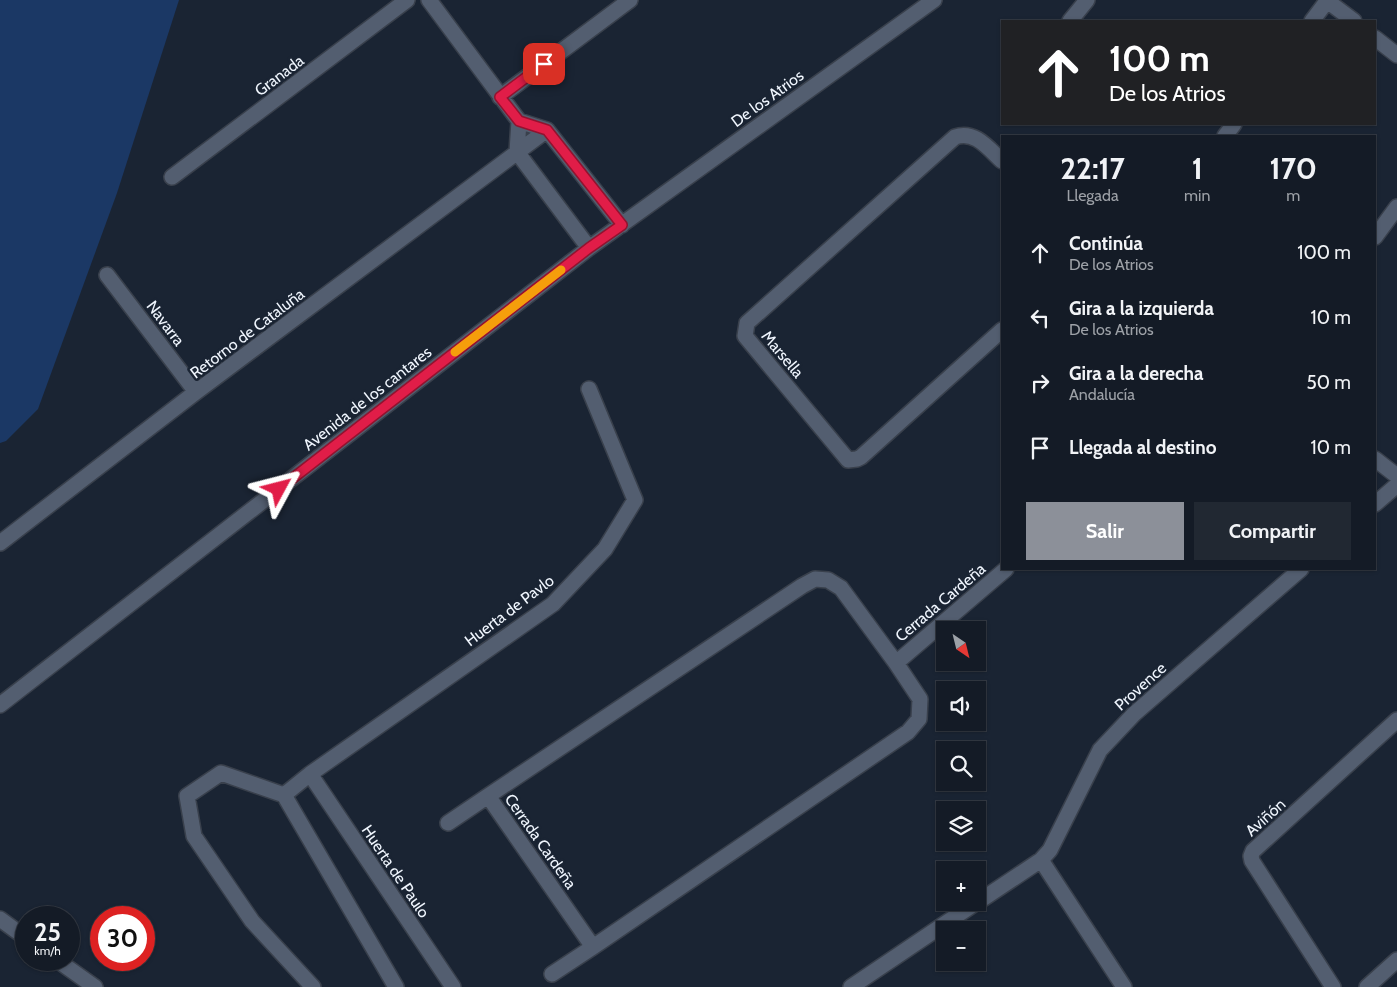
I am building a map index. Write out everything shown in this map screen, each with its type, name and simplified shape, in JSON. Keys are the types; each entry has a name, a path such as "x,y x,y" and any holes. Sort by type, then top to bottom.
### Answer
{"street":[{"name":"Granada","path":"172,177 407,0"},
{"path":"429,0 519,121 547,130 622,225"},
{"path":"500,97 630,0"},
{"name":"De los Atrios","path":"589,248 934,0"},
{"path":"1071,20 1087,0"},
{"path":"1313,20 1327,1 1353,20"},
{"path":"1376,39 1397,55"},
{"path":"519,121 517,152 589,248"},
{"path":"1225,135 1233,125"},
{"name":"Retorno de Cataluña","path":"0,543 196,392 547,130"},
{"name":"Marsella","path":"1001,160 976,138 964,134 955,137 747,323 745,336 848,460 853,460 861,457 1001,331"},
{"path":"1376,235 1397,207"},
{"name":"Avenida de los cantares","path":"0,705 589,248"},
{"name":"Navarra","path":"107,275 196,392"},
{"name":"Huerta de Pavlo","path":"284,795 310,774 553,604 605,549 635,500 589,389"},
{"path":"1376,460 1397,476"},
{"path":"1376,503 1397,485"},
{"name":"Cerrada Cardeña","path":"896,663 1005,570"},
{"name":"Provence","path":"986,896 1041,860 1050,850 1100,750 1134,714 1300,570"},
{"name":"Cerrada Cardeña","path":"815,579 828,580 841,588 920,699 919,719 908,732 593,947 488,796 815,579"},
{"name":"Aviñón","path":"1333,987 1252,861 1251,856 1253,851 1397,720"},
{"path":"313,987 252,921 194,836 187,796 220,772 284,795 396,987"},
{"name":"Huerta de Paulo","path":"310,774 453,987"},
{"path":"448,823 488,796"},
{"path":"1041,860 1124,987"},
{"name":"Provence","path":"851,987 964,911"},
{"path":"0,919 15,930"},
{"path":"552,974 593,947"},
{"path":"1367,987 1397,960"},
{"path":"72,971 95,987"}],"shaded area":[{"path":"0,0 179,0 117,193 38,409 6,441 0,443"}],"slow traffic":[{"path":"455,352 561,270"}],"route":[{"path":"279,489 589,248 622,225 547,130 519,121 500,97 544,64"}]}
